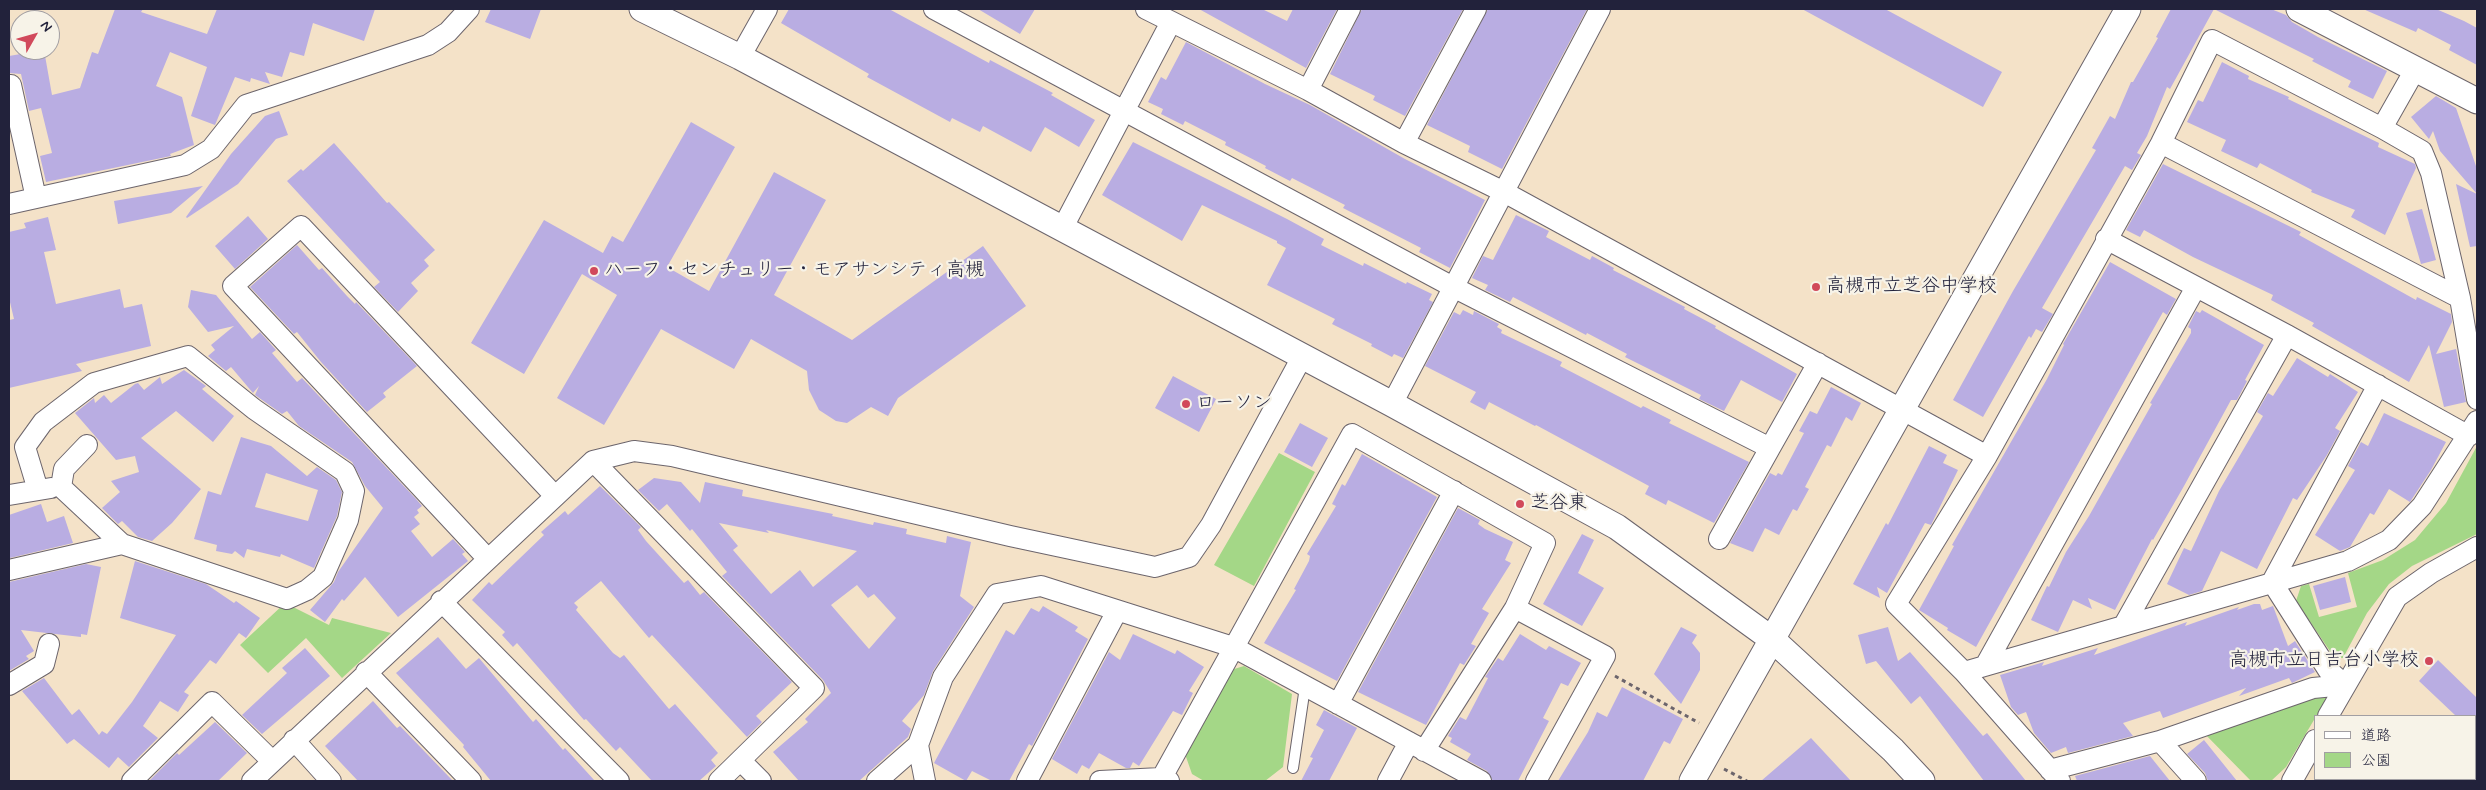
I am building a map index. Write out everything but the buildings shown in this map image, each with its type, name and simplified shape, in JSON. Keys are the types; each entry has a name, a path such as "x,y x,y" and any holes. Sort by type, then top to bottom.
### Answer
{"street":[{"path":"9,204 185,165 211,149 246,106 428,45 448,32 469,9"},
{"path":"642,9 740,57 1062,228 1392,404 1617,527 1773,640 1893,750 1922,781"},
{"path":"740,57 767,9"},
{"path":"934,9 1453,287 1770,448"},
{"path":"1146,9 1308,90 1404,143 1504,192 1903,408 1987,456"},
{"path":"1308,90 1350,9"},
{"path":"1404,143 1476,9"},
{"path":"1392,404 1600,9"},
{"path":"1692,781 2128,9"},
{"path":"2300,9 2477,101"},
{"path":"1062,228 1171,22"},
{"path":"2345,685 2312,688 2055,776 1964,672 1896,604 1987,456 2161,143 2212,40 2382,128 2422,152 2431,173 2460,298 2477,399"},
{"path":"2382,128 2416,68"},
{"path":"9,86 11,85 36,198"},
{"path":"2161,143 2460,298"},
{"path":"488,558 233,286 301,226 555,496"},
{"path":"1964,672 2272,582 2348,562 2389,540 2422,506 2473,428 2378,385 2106,239"},
{"path":"1986,666 2196,287"},
{"path":"2124,625 2288,335"},
{"path":"38,490 25,447 43,422 94,383 188,356 254,409 345,472 354,491 348,520 323,577 307,590 287,599 122,544 61,487"},
{"path":"252,781 441,601 593,461 634,451 672,456 1010,536 1155,567 1189,557 1211,525 1302,357"},
{"path":"1719,538 1818,363"},
{"path":"2272,582 2378,385"},
{"path":"1100,781 1164,780 1232,647 1352,434 1545,543 1515,608 1417,746 1388,781"},
{"path":"61,487 64,469 87,444"},
{"path":"593,461 814,688 719,781"},
{"path":"9,495 61,487"},
{"path":"1338,704 1454,492"},
{"path":"9,570 122,544"},
{"path":"2329,715 2397,597 2431,573 2477,547"},
{"path":"2272,582 2328,670 2345,685"},
{"path":"877,781 918,744 943,677 997,594 1041,586 1232,647 1481,781"},
{"path":"441,601 619,781"},
{"path":"1515,608 1605,656 1536,781"},
{"path":"1027,781 1117,611"},
{"path":"9,685 44,664 50,644"},
{"path":"366,672 471,781"},
{"path":"132,781 212,702 272,761"},
{"path":"294,740 331,781"},
{"path":"2160,741 2196,781"},
{"path":"2292,781 2314,742"},
{"path":"918,744 925,781"},
{"path":"741,761 761,781"}],"lane":[{"path":"1293,768 1305,686"}],"path":[{"path":"1599,666 1720,734"}],"green space":[{"path":"2477,446 2477,534 2412,566 2389,584 2367,613 2343,658 2334,657 2296,601 2301,586 2309,584 2319,617 2357,607 2348,573 2383,560 2415,540 2446,503"},
{"path":"1279,453 1315,472 1254,586 1214,565"},
{"path":"285,603 329,625 332,618 391,633 342,678 306,638 268,673 240,645"},
{"path":"1244,666 1292,694 1283,767 1265,781 1204,781 1192,774 1185,754 1231,670"},
{"path":"2321,696 2327,698 2317,715 2314,715 2314,720 2286,767 2271,781 2251,781 2202,731"}],"place":[{"name":"ハーフ・センチュリー・モアサンシティ高槻","path":"594,271"},
{"name":"高槻市立芝谷中学校","path":"1816,287"},
{"name":"ローソン","path":"1186,404"},
{"name":"芝谷東","path":"1520,504"},
{"name":"高槻市立日吉台小学校","path":"2429,661"}]}
